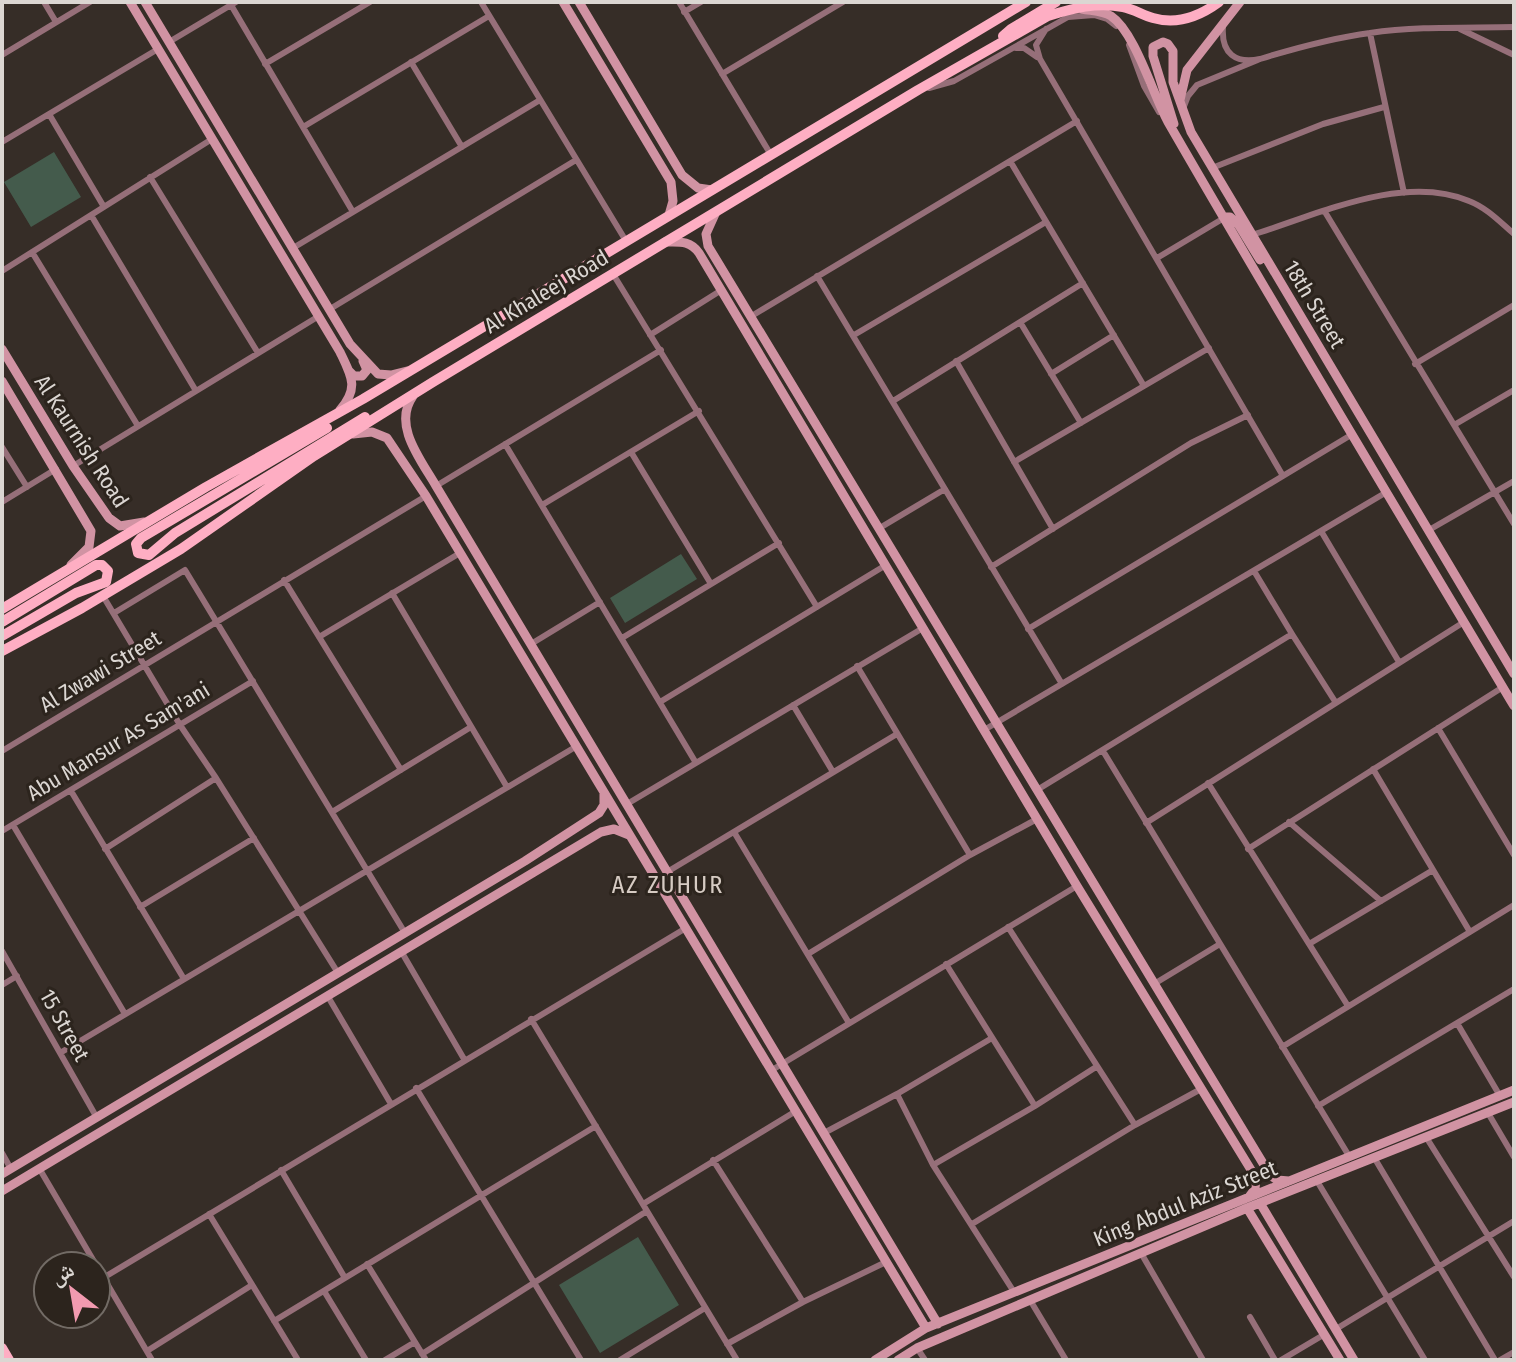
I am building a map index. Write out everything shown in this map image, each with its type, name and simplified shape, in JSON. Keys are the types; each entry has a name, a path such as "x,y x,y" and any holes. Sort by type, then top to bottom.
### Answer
{"main road":[{"path":"990,49 1011,29 1056,2"},
{"name":"Al Khaleej Road","path":"2,651 103,596 205,534 417,391 918,90 1048,16 1067,9 1099,4 1127,7 1157,19 1169,20 1196,16 1219,2"},
{"name":"Al Khaleej Road","path":"2,609 226,475 363,399 1023,3"},
{"path":"363,399 327,428 141,538 136,544 138,553 149,555 175,533 291,461 359,420 397,404"},
{"path":"2,622 96,565 102,565 108,571 106,582 76,593 2,636"},
{"path":"2,1348 9,1360"}],"street":[{"path":"44,2 56,22"},
{"path":"2,55 90,2"},
{"path":"145,2 367,367 362,376 354,376 347,368"},
{"path":"265,64 370,2"},
{"path":"481,2 626,241"},
{"path":"563,2 671,182 674,191 669,215"},
{"path":"579,2 682,175 698,188 712,190"},
{"path":"679,2 771,155"},
{"path":"684,12 701,2"},
{"path":"722,74 843,2"},
{"path":"1181,108 1187,70 1240,2"},
{"path":"169,42 233,4 353,212"},
{"path":"133,6 169,42"},
{"path":"133,6 347,368 353,387 351,397 336,415"},
{"path":"1067,9 1102,12 1125,30 1179,142 1514,706"},
{"path":"918,90 954,81 1077,15 1094,15 1113,24 1128,43 1144,86 1179,142"},
{"path":"303,127 489,16"},
{"path":"1226,19 1222,36 1229,53 1247,62 1370,33 1514,27"},
{"path":"1457,28 1514,55"},
{"path":"1046,29 1036,45 1040,59 1283,476"},
{"path":"1370,33 1404,193"},
{"name":"18th Street","path":"1179,142 1153,56 1153,47 1163,42 1173,51 1173,82 1181,108 1212,168 1514,674"},
{"path":"1007,51 1024,48 1040,59"},
{"path":"2,142 158,49"},
{"path":"1181,108 1197,85 1260,59"},
{"path":"411,62 462,147"},
{"path":"293,248 540,100"},
{"path":"1212,168 1323,124 1384,107"},
{"path":"49,114 104,207"},
{"path":"750,317 1077,121"},
{"path":"2,271 212,138"},
{"path":"330,309 576,160"},
{"path":"1010,161 1144,386"},
{"path":"150,177 258,353"},
{"path":"1252,235 1377,195 1404,193 1431,192 1468,200 1512,232 1514,223"},
{"path":"716,212 708,227 706,240 750,317 1270,1175 1277,1180 1289,1181"},
{"path":"1325,212 1514,524"},
{"path":"91,215 196,391"},
{"path":"1157,258 1230,217 1238,224 1263,266 1283,286"},
{"path":"854,335 1046,222"},
{"path":"665,242 690,244 699,253 1077,886 1256,1178 1255,1189 1249,1197"},
{"path":"32,252 138,426"},
{"path":"613,274 817,607"},
{"path":"711,277 719,274 726,276"},
{"path":"817,276 1062,684"},
{"path":"893,401 1083,283"},
{"path":"650,335 720,291"},
{"path":"1415,364 1514,305"},
{"path":"30,426 63,466 73,466 319,316"},
{"path":"1020,322 1081,423"},
{"path":"1051,374 1114,335"},
{"path":"1014,462 1209,348"},
{"name":"Al Kaurnish Road","path":"2,349 73,466 113,523 125,526 147,522"},
{"path":"436,486 661,350"},
{"path":"362,359 373,371 384,375 410,371"},
{"path":"956,361 1053,529"},
{"name":"Al Kaurnish Road","path":"2,381 91,531 89,547 67,569"},
{"path":"1454,425 1514,390"},
{"path":"417,391 405,412 409,434 436,486 938,1324"},
{"path":"542,505 699,411"},
{"path":"991,567 1191,443 1248,415"},
{"path":"346,436 372,432 382,434 426,496 926,1328"},
{"path":"392,445 391,437 396,432 409,434"},
{"path":"1028,629 1351,435"},
{"path":"505,444 696,763"},
{"path":"2,447 27,487"},
{"path":"631,452 711,584"},
{"path":"2,502 56,469"},
{"path":"1429,530 1514,481"},
{"path":"878,529 945,489"},
{"path":"984,730 1385,493"},
{"name":"Al Zwawi Street","path":"2,751 426,496"},
{"path":"1321,531 1399,662"},
{"path":"622,638 779,543"},
{"path":"319,637 461,552"},
{"path":"660,702 886,565"},
{"path":"114,613 185,570 405,933"},
{"path":"1254,571 1336,703"},
{"path":"284,580 401,770"},
{"path":"392,593 507,787"},
{"path":"103,596 180,725 338,973"},
{"path":"531,644 600,602"},
{"path":"1146,823 1464,622"},
{"path":"627,804 923,628"},
{"path":"1037,790 1292,634"},
{"path":"857,666 970,855"},
{"name":"Abu Mansur As Sam'ani","path":"2,831 253,681"},
{"path":"1248,849 1503,687"},
{"path":"793,705 833,772"},
{"path":"332,812 471,727"},
{"path":"1438,728 1514,855"},
{"path":"667,872 897,734"},
{"path":"60,1053 577,746 585,746 614,783"},
{"path":"1103,751 1349,1156"},
{"path":"1373,769 1470,932"},
{"path":"105,849 216,778"},
{"path":"1208,783 1348,1006"},
{"path":"71,791 184,979"},
{"path":"2,1153 7,1171 405,933 593,818 604,805 604,791"},
{"path":"593,818 603,819 605,825 601,832"},
{"path":"808,954 970,855 1037,819"},
{"path":"1289,822 1381,901"},
{"path":"13,825 125,1014"},
{"path":"2,1191 601,832 614,829 631,836"},
{"path":"734,832 849,1023"},
{"path":"140,907 254,838"},
{"path":"1309,944 1433,870"},
{"path":"772,1070 1077,886"},
{"path":"1282,1047 1514,905"},
{"path":"1008,927 1135,1125"},
{"path":"112,1273 686,928"},
{"path":"1154,984 1220,944"},
{"name":"15 Street","path":"2,951 97,1118"},
{"path":"401,951 464,1059"},
{"path":"946,964 1035,1106"},
{"path":"2,985 17,976"},
{"path":"1318,1106 1514,989"},
{"path":"327,995 391,1104"},
{"path":"531,1019 737,1360"},
{"path":"1457,1023 1500,1096"},
{"path":"824,1133 992,1038"},
{"path":"933,1165 1096,1067"},
{"path":"416,1088 581,1360"},
{"path":"972,1224 1135,1125 1201,1089"},
{"name":"King Abdul Aziz Street","path":"875,1360 926,1328 1514,1090"},
{"path":"897,1094 933,1165 1014,1292"},
{"name":"King Abdul Aziz Street","path":"898,1360 917,1348 1247,1208 1514,1102"},
{"path":"643,1204 796,1111"},
{"path":"1488,1113 1514,1157"},
{"path":"274,1321 596,1126"},
{"path":"1426,1137 1514,1277"},
{"path":"1375,1159 1498,1360 1514,1352"},
{"path":"713,1160 803,1302"},
{"path":"39,1168 87,1250"},
{"path":"281,1170 345,1278"},
{"path":"1317,1181 1425,1360"},
{"path":"1260,1203 1354,1360"},
{"path":"1247,1208 1340,1360"},
{"path":"367,1264 424,1357 647,1211"},
{"path":"209,1214 298,1360"},
{"path":"1336,1329 1514,1221"},
{"path":"1141,1253 1203,1360"},
{"path":"727,1344 803,1302 886,1262"},
{"path":"147,1351 252,1285"},
{"path":"324,1291 366,1360"},
{"path":"112,1293 152,1360"},
{"path":"1030,1300 1066,1360"},
{"path":"620,1360 705,1308"},
{"path":"1250,1317 1278,1360 1325,1334"},
{"path":"385,1360 415,1342"},
{"path":"917,1348 925,1360"}],"green space":[{"path":"54,152 81,197 31,227 4,182"},
{"path":"681,554 697,579 625,623 610,598"},
{"path":"638,1237 679,1305 600,1353 559,1285"}],"district":[{"name":"AZ ZUHUR","path":"668,885"}]}
